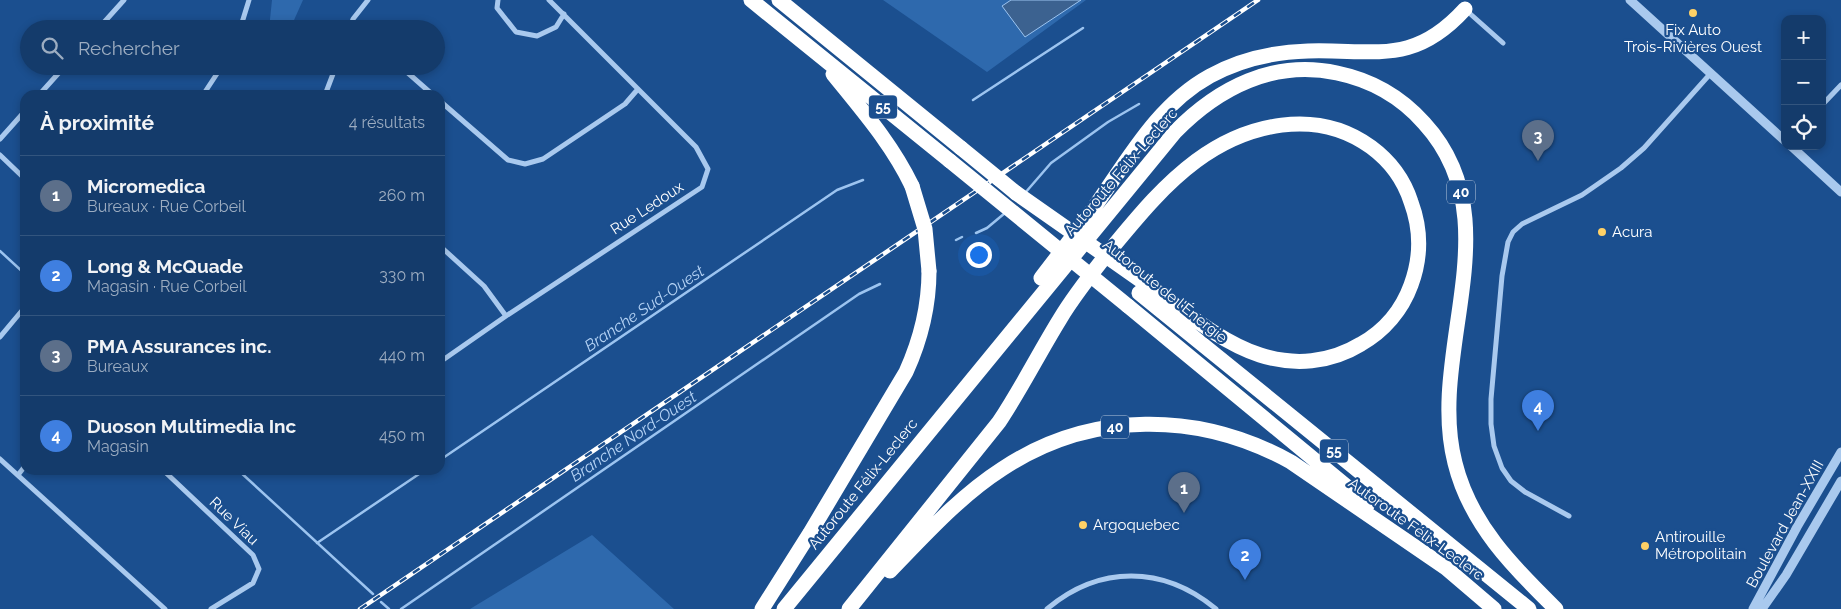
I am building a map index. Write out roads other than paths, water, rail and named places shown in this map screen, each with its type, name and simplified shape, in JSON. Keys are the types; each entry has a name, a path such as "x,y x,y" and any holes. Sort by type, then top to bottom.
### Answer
{"highway":[{"name":"55","path":"752,0 1446,568"},
{"name":"55","path":"779,0 960,148 1143,288"},
{"path":"894,473 1083,223 1145,134 1180,97 1218,72 1233,65 1264,56 1310,51 1382,52 1414,46 1441,32 1469,5"},
{"path":"762,609 810,533 906,372 923,325 928,294 929,271 926,234 912,186 884,137 817,53"},
{"name":"Autoroute Félix-Leclerc","path":"784,609 1154,155 1189,118 1207,103 1228,90 1258,76 1292,70 1333,72 1358,78 1387,92 1405,105 1432,132 1454,171 1464,207 1466,239 1465,268 1449,391 1449,428 1453,456 1466,497 1487,534 1516,569 1556,609"},
{"path":"850,609 999,422 1064,313 1097,266 1155,198 1176,178 1204,156 1235,138 1268,127 1294,124 1328,127 1360,140 1388,162 1406,188 1416,216 1418,258 1412,282 1402,304 1392,318 1375,335 1354,348 1332,357 1292,361 1276,359 1252,352 1213,332 1143,288"},
{"name":"Autoroute de l'Énergie","path":"1143,288 1529,609"},
{"name":"Autoroute Félix-Leclerc","path":"850,609 948,513 975,489 1002,469 1030,453 1063,439 1099,429 1161,424 1199,428 1229,435 1265,449 1308,473 1446,568 1494,609"}],"street":[{"path":"106,20 124,0"},
{"path":"243,20 249,0"},
{"path":"354,20 368,0"},
{"path":"498,0 497,8 516,32 537,36 556,27 564,14"},
{"name":"Rue Ledoux","path":"445,359 506,316 702,187 708,169 696,147 549,0"},
{"path":"1630,0 1781,137"},
{"path":"1469,5 1503,43"},
{"path":"1569,516 1525,492 1511,482 1502,468 1494,446 1491,424 1491,399 1504,263 1508,242 1513,232 1522,224 1582,196 1621,168 1644,148 1711,73"},
{"path":"44,90 57,75"},
{"path":"206,90 216,75"},
{"path":"327,90 333,75"},
{"path":"410,75 427,90"},
{"path":"1826,101 1841,85"},
{"path":"445,105 508,160 525,164 543,159 625,104 638,89"},
{"path":"0,139 20,117"},
{"path":"1795,150 1841,192"},
{"path":"0,155 20,174"},
{"path":"445,251 484,286 506,316"},
{"path":"1,336 20,313"},
{"name":"Boulevard Jean-XXIII","path":"1753,609 1823,483 1837,468 1841,452"},
{"path":"0,459 165,609"},
{"name":"Rue Viau","path":"168,475 253,555 259,569 253,583 211,609"},
{"name":"Boulevard Jean-XXIII","path":"1762,609 1786,575 1838,492 1841,481"},
{"path":"1823,483 1838,492"},
{"path":"1047,609 1064,596 1087,584 1109,577 1124,575 1141,576 1170,583 1194,594 1216,609"}],"waterway":[{"name":"Branche Sud-Ouest","path":"973,100 1083,28"},
{"name":"Branche Nord-Ouest","path":"1025,193 1051,163 1108,122 1139,104"},
{"name":"Branche Sud-Ouest","path":"445,457 837,190 863,180"},
{"name":"Branche Nord-Ouest","path":"976,233 987,228 1005,213"},
{"name":"Branche Nord-Ouest","path":"956,240 962,237"},
{"path":"0,251 20,269"},
{"name":"Branche Nord-Ouest","path":"401,609 859,294 880,284"},
{"path":"243,475 373,594"},
{"name":"Branche Sud-Ouest","path":"317,543 418,475"},
{"name":"Branche Nord-Ouest","path":"381,602 389,609"}],"railway":[{"path":"360,609 1258,0"}],"place":[{"name":"Fix Auto Trois-Rivières Ouest","path":"1693,13"},
{"name":"PMA Assurances inc.","path":"1538,161"},
{"name":"Acura","path":"1602,232"},
{"name":"Duoson Multimedia Inc","path":"1538,431"},
{"name":"Micromedica","path":"1184,513"},
{"name":"Argoquebec","path":"1083,525"},
{"name":"Antirouille Métropolitain","path":"1645,546"},
{"name":"Long & McQuade","path":"1245,580"}]}
